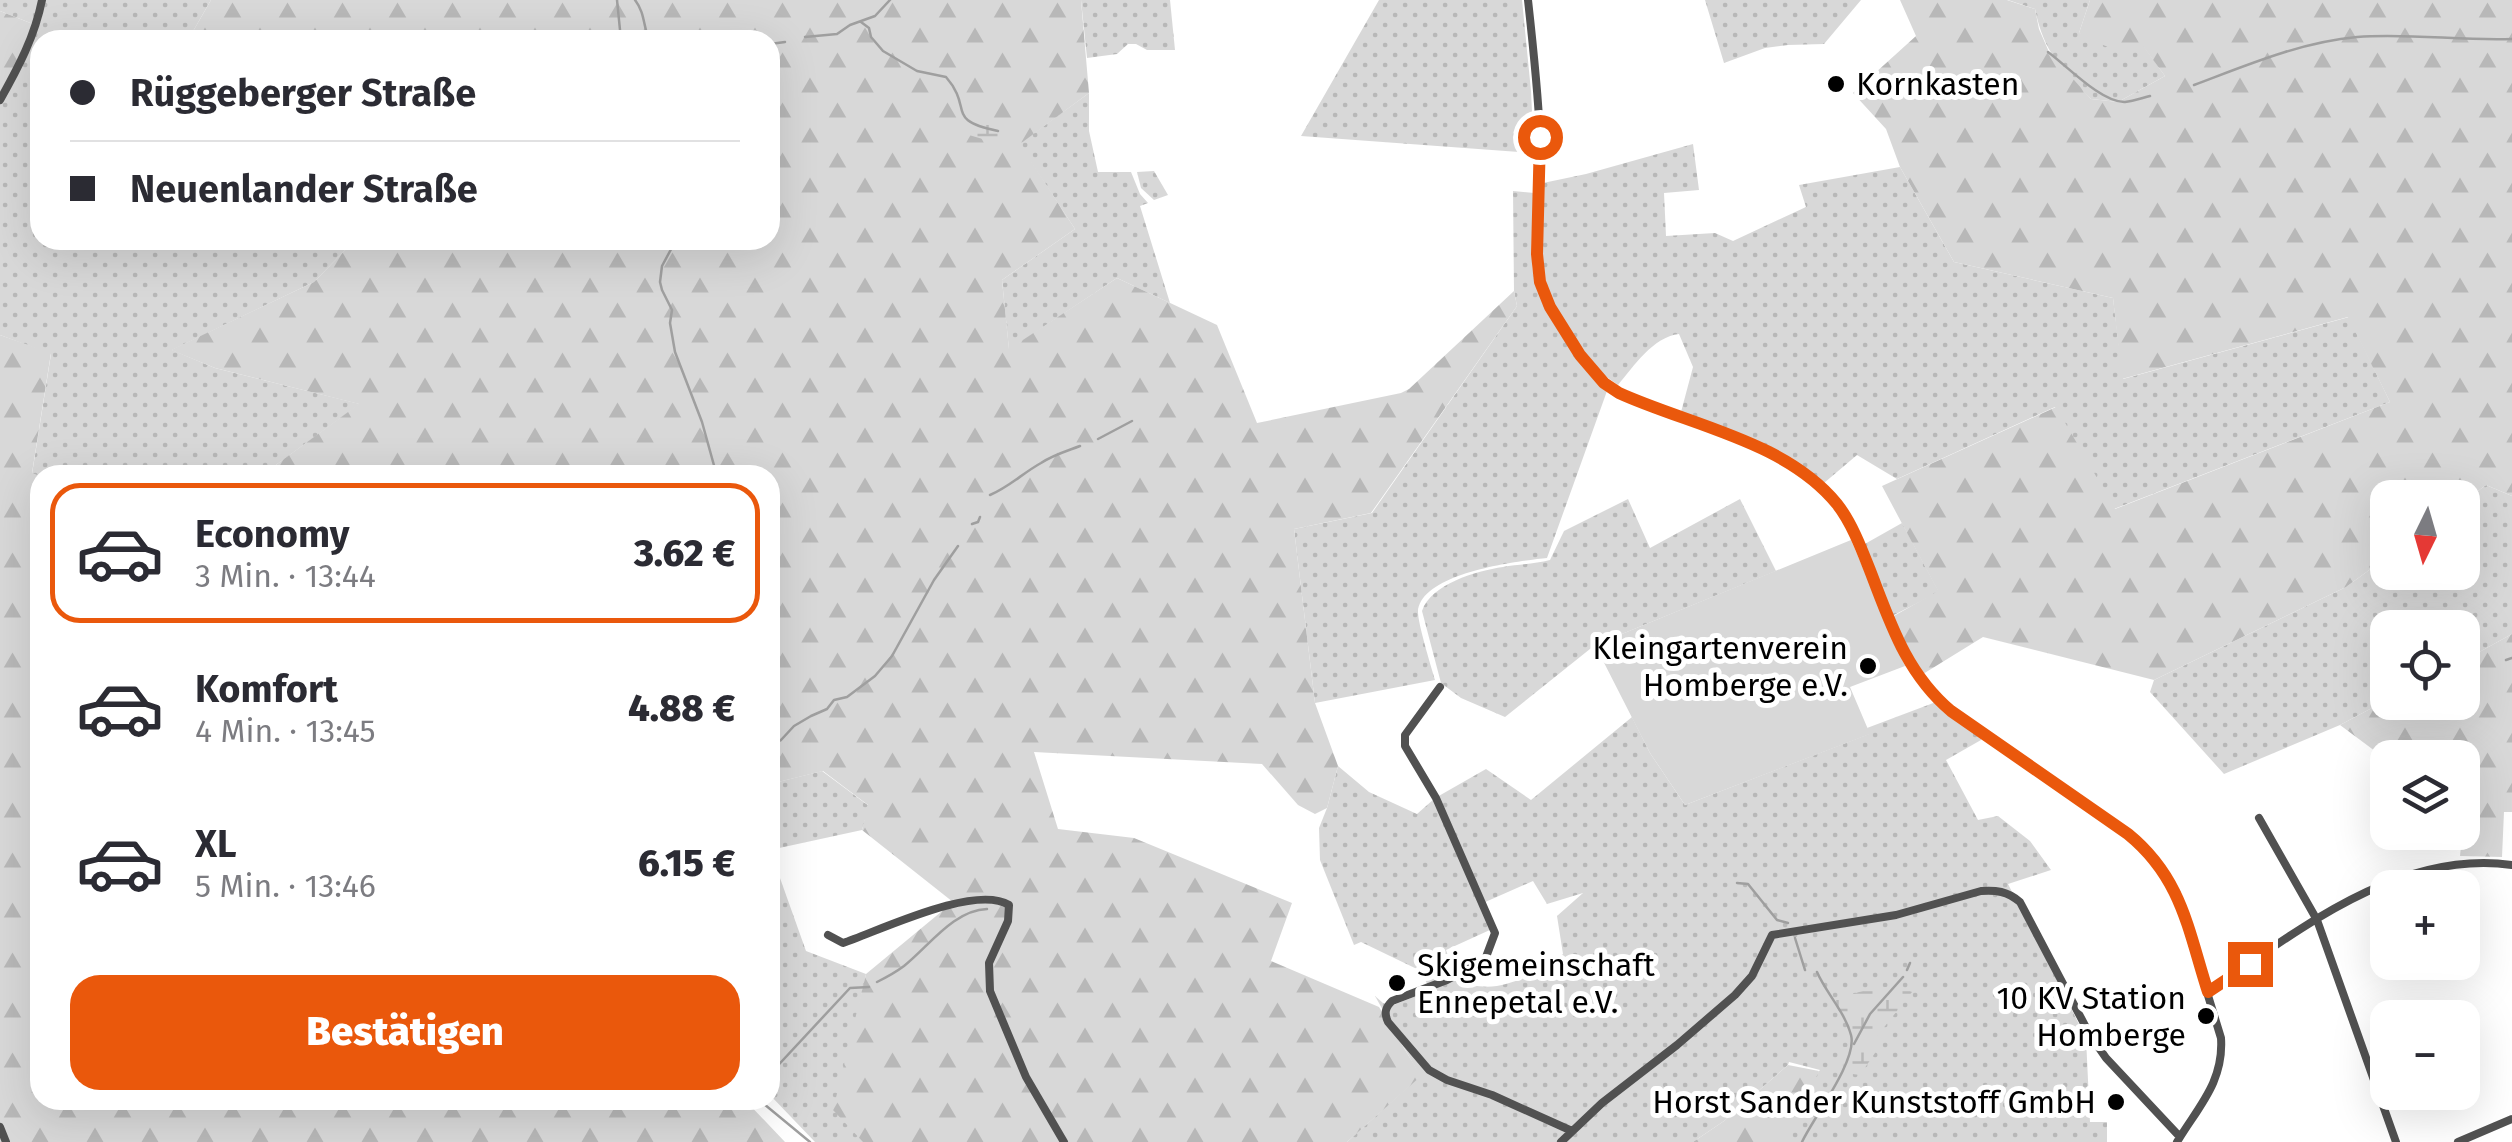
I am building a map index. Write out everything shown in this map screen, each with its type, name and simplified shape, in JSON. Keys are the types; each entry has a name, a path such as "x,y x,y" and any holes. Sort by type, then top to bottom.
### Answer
{"street":[{"path":"34,30 42,0"},
{"path":"1528,0 1540,137 1540,282 1550,307 1580,355 1604,383 1619,393 1732,436 1802,471 1824,490 1839,506 1856,540 1905,656 1933,694 1951,711 2128,834 2156,861 2177,894 2222,1038 2222,1064 2178,1140 2090,1035 2020,902 2008,892 1980,891 1896,915 1772,935 1752,976 1735,995 1561,1142"},
{"path":"0,100 30,40"},
{"path":"1440,686 1405,735 1405,746 1436,798 1495,933 1486,957 1448,980 1392,1001 1385,1014 1438,1076 1572,1131"},
{"path":"2259,818 2317,920 2396,1142"},
{"path":"2208,992 2317,920 2401,878 2432,867 2512,865"},
{"path":"828,934 843,942 970,900 998,900 1009,905 1008,921 989,963 990,991 1026,1077 1064,1142"},
{"path":"2458,1142 2512,1119"},
{"path":"0,1127 6,1142"}],"green space":[{"path":"0,0 39,0 33,24 0,11"},
{"path":"45,0 211,0 194,30 37,30"},
{"path":"211,0 1081,0 1089,93 1020,144 1075,229 1002,280 1009,349 1117,278 1217,325 1257,423 1409,389 1514,291 1517,306 1371,513 1294,529 1315,703 1338,766 1327,808 1315,814 1298,805 1262,764 1034,752 1058,829 1134,838 1292,903 1271,961 1379,1007 1421,1076 1347,1142 863,1142 833,1110 866,974 953,902 862,830 868,805 823,771 780,782 780,465 276,465 359,404 215,368 171,350 314,282 345,250 780,250 780,30 194,30"},
{"path":"1081,0 1170,0 1175,50 1147,50 1128,44 1117,54 1087,58"},
{"path":"1379,0 1522,0 1534,153 1301,136"},
{"path":"1705,0 1861,0 1824,44 1765,48 1724,63"},
{"path":"1900,0 2007,0 2035,9 2049,52 2091,99 2118,102 2165,76 2142,45 2117,49 2079,33 2090,0 2512,0 2512,496 2486,485 2480,489 2480,480 2370,480 2370,569 2346,587 2154,680 1983,637 1923,674 1892,617 1938,591 1882,486 2056,407 2115,509 2390,402 2348,317 2122,379 2113,298 1954,262 1900,167 1886,129 1853,93 1916,36"},
{"path":"2008,0 2090,0 2079,33 2142,44 2165,76 2118,102 2091,99 2055,59 2035,9"},
{"path":"0,11 33,24 0,93"},
{"path":"30,48 30,250 345,250 314,282 172,350 215,368 360,404 276,465 33,465 51,354 0,335 0,104"},
{"path":"1089,93 1089,131 1098,172 1131,172 1148,203 1140,206 1170,303 1117,278 1009,350 1002,280 1075,229 1019,144"},
{"path":"978,118 1003,121 1014,135 1003,145 969,135"},
{"path":"1693,144 1699,190 1664,193 1666,236 1715,233 1733,241 1806,207 1799,185 1900,167 1954,262 2113,298 2123,379 2349,317 2390,402 2114,509 2055,407 1897,479 1857,455 1824,483 1776,451 1681,412 1693,367 1679,334 1652,346 1618,385 1582,352 1547,288 1540,254 1543,183"},
{"path":"1154,171 1168,195 1154,200 1141,188 1137,172"},
{"path":"1513,191 1534,193 1532,262 1543,302 1573,352 1607,391 1547,558 1472,572 1435,588 1423,599 1418,612 1435,680 1315,703 1294,529 1372,513 1517,306"},
{"path":"0,335 51,353 33,465 30,465 30,1110 755,1110 785,1142 0,1142"},
{"path":"2486,485 2512,496 2512,634 2480,652 2480,610 2370,610 2370,709 2224,774 2150,692 2154,680 2346,587 2370,569 2370,590 2480,590 2480,489"},
{"path":"1628,499 1650,548 1740,499 1776,571 1595,645 1505,717 1461,698 1441,683 1422,611 1435,593 1480,572 1550,560 1564,531"},
{"path":"1902,523 1939,592 1892,616 1863,545"},
{"path":"1851,540 1905,666 1850,687 1870,734 1685,805 1650,753 1595,645"},
{"path":"2512,634 2512,812 2504,812 2502,857 2460,856 2461,850 2480,850 2480,740 2370,740 2370,747 2340,725 2370,709 2370,720 2480,720 2480,652"},
{"path":"1936,702 1983,735 1981,740 1946,760 1978,820 1998,816 2030,841 2051,870 2008,884 2086,1038 2090,1122 2107,1122 2107,1142 1761,1142 1820,1070 1789,1062 1724,1121 1693,1142 1347,1142 1420,1076 1375,996 1391,1006 1431,990 1419,970 1361,942 1354,945 1320,860 1319,828 1338,766 1369,792 1417,814 1434,799 1492,929 1446,950 1456,979 1470,985 1499,986 1525,977 1563,954 1557,916 1583,893 1547,904 1533,881 1483,903 1437,797 1486,769 1531,800 1632,717 1650,753 1685,805 1869,734 1867,728"},
{"path":"822,771 869,806 862,830 780,848 780,782"},
{"path":"780,878 806,951 866,974 859,1006 863,1142 815,1142 780,1105"},
{"path":"1897,985 1912,992 1878,1035 1875,1053 1860,1075 1845,1073 1840,1048 1853,1046 1851,1032 1833,1001"},
{"path":"1788,1065 1819,1071 1787,1142 1693,1142 1724,1121"}],"waterway":[{"path":"617,0 620,30"},
{"path":"635,0 646,30"},
{"path":"805,37 837,34 875,16 890,0"},
{"path":"861,22 883,51 917,71 946,77 965,118 998,131"},
{"path":"2194,85 2274,55 2336,40 2396,36 2512,39"},
{"path":"780,43 785,42"},
{"path":"2048,52 2106,97 2125,102 2150,96"},
{"path":"671,250 662,266 660,282 672,310 675,352 714,465"},
{"path":"1098,439 1132,421"},
{"path":"990,495 1046,460 1080,446"},
{"path":"972,524 980,517"},
{"path":"780,740 794,726 827,709 834,700 847,697 875,676 892,656 934,580 958,546"},
{"path":"2506,660 2512,658"},
{"path":"1737,883 1748,884 1777,920 1788,923"},
{"path":"877,982 904,966 953,922 987,909"},
{"path":"1795,938 1805,970"},
{"path":"1907,970 1910,963"},
{"path":"1802,1142 1841,1074 1851,1046 1844,1018 1817,972"},
{"path":"1854,1044 1870,1014 1903,977"},
{"path":"780,1063 850,988 869,987"},
{"path":"771,1110 810,1142"}],"place":[{"name":"Kornkasten","path":"1836,84"},
{"name":"Kleingartenverein Homberge e.V.","path":"1868,666"},
{"name":"Skigemeinschaft Ennepetal e.V.","path":"1397,983"},
{"name":"10 KV Station Homberge","path":"2206,1016"},
{"name":"Horst Sander Kunststoff GmbH","path":"2116,1102"}],"route":[{"path":"1540,137 1540,282 1561,326 1594,373 1619,393 1732,436 1802,471 1812,480 1839,506 1864,555 1905,656 1933,694 1951,711 2148,852 2177,894 2208,992 2250,964"}]}
